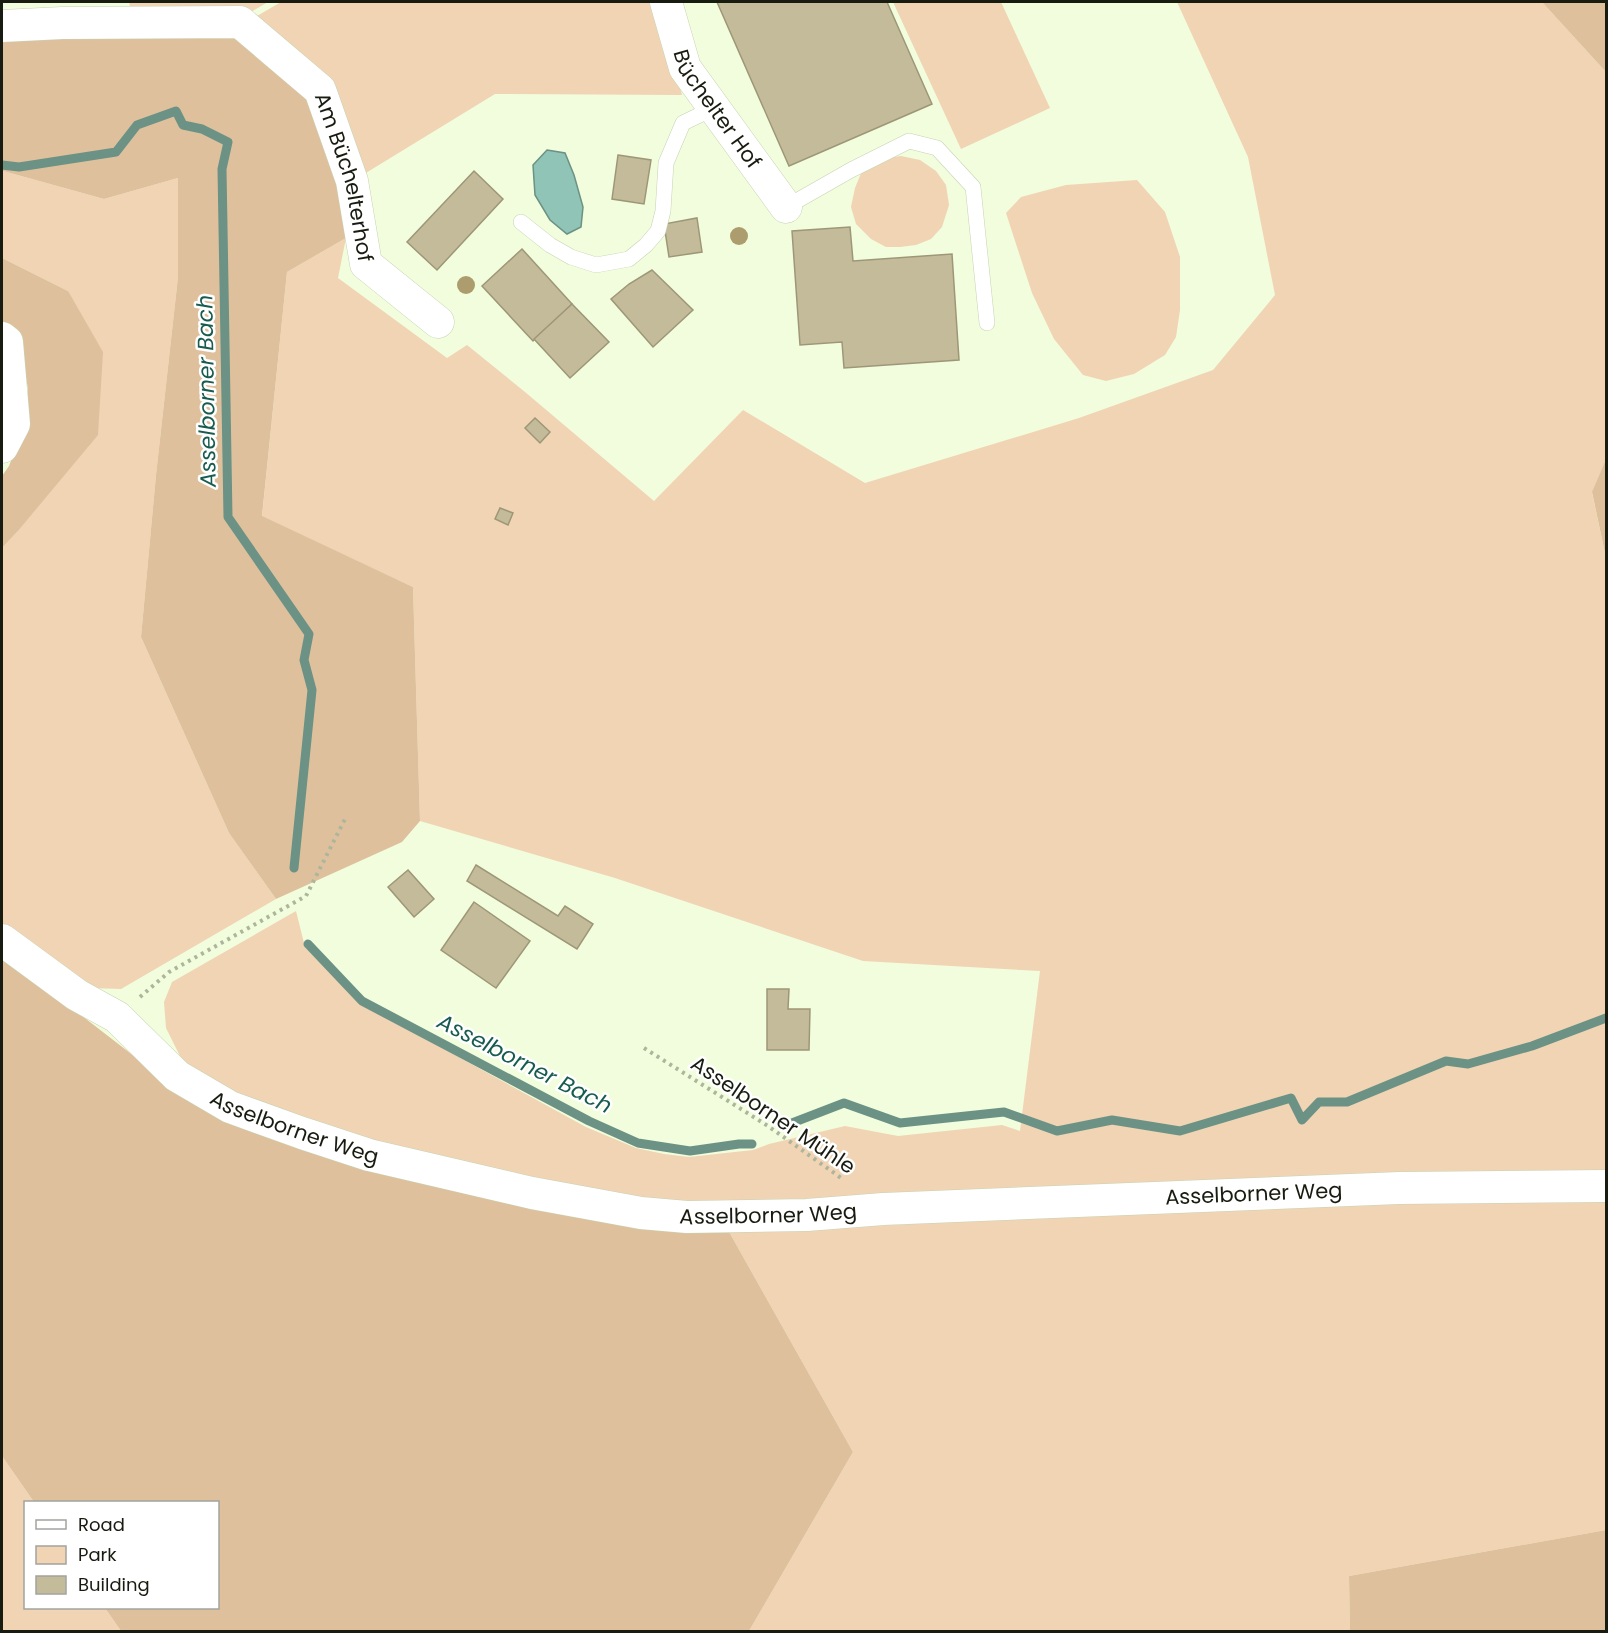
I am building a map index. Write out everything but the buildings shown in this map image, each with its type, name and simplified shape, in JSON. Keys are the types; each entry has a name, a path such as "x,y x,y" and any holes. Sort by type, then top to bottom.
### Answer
{"street":[{"name":"Büchelter Hof","path":"666,2 686,68 786,207"},
{"name":"Am Büchelterhof","path":"2,26 62,23 240,22 320,90 352,181 366,264 438,322"},
{"path":"2,338 7,342 14,424 2,447"},
{"name":"Asselborner Weg","path":"2,940 76,995 117,1017 177,1076 230,1107 369,1155 532,1193 641,1213 687,1217 807,1215 884,1209 1292,1191 1606,1186"}],"lane":[{"path":"521,222 550,246 596,266 629,259 658,231 663,211 666,164 683,123 714,108"},
{"path":"786,207 851,170 909,141 937,148 973,187 987,323"}],"path":[{"path":"117,1017 169,972 306,896 345,819"},
{"name":"Asselborner Mühle","path":"644,1048 768,1126 845,1181"}],"green space":[{"path":"129,2 268,2 239,19 132,15"},
{"path":"281,2 659,2 682,95 495,94 356,179 245,23"},
{"path":"893,2 1001,2 1050,108 961,149"},
{"path":"1177,2 1542,2 1606,72 1606,459 1592,493 1606,558 1606,1179 689,1207 537,1183 384,1146 233,1095 185,1066 166,1028 164,1002 172,982 296,911 305,947 360,1003 586,1127 636,1148 689,1157 753,1150 845,1126 898,1136 1002,1125 1020,1131 1040,971 863,961 615,878 420,821 413,587 262,517 287,272 346,238 338,278 447,358 467,345 654,501 743,410 865,483 1079,418 1213,370 1275,295 1248,157"},
{"path":"901,156 920,160 936,171 946,185 949,205 942,227 931,239 916,245 886,247 871,239 856,224 851,207 862,171 879,159"},
{"path":"3,171 104,199 178,178 178,277 141,637 229,833 276,899 121,989 90,988 67,976 2,923 2,548 17,532 68,291 2,258"},
{"path":"1137,180 1165,212 1180,257 1180,310 1176,337 1165,355 1134,374 1106,381 1083,375 1054,339 1032,293 1006,213 1021,197 1066,185"},
{"path":"1606,1196 1606,1530 1349,1576 1350,1631 749,1631 853,1452 728,1230 868,1226 1388,1201"},
{"path":"2,1456 33,1501 24,1501 24,1609 106,1609 121,1631 2,1631"}],"shaded area":[{"path":"1542,2 1606,2 1606,72"},
{"path":"237,27 316,92 348,180 346,238 287,272 262,516 413,587 420,821 402,842 276,899 229,833 141,637 178,277 178,178 104,199 2,172 2,31"},
{"path":"2,258 68,291 103,352 98,435 2,548 2,476 9,466 23,429 27,412 28,389 23,360 2,327"},
{"path":"1606,459 1606,558 1592,492"},
{"path":"2,960 64,1002 165,1080 223,1115 728,1230 853,1452 749,1631 121,1631 106,1609 219,1609 219,1501 33,1501 2,1456"},
{"path":"1606,1530 1606,1631 1350,1631 1349,1576"}],"water":[{"path":"547,150 565,153 583,207 581,227 567,234 550,220 535,195 533,165"}],"waterway":[{"name":"Asselborner Bach","path":"2,165 19,167 116,152 137,125 176,111 183,125 202,129 228,142 222,169 228,517 309,634 304,660 312,690 294,868"},
{"name":"Asselborner Bach","path":"308,944 362,1001 589,1121 638,1143 690,1151 752,1144"},
{"name":"Asselborner Bach","path":"792,1123 844,1103 900,1123 1004,1112 1057,1131 1112,1120 1180,1131 1291,1098 1302,1120 1319,1102 1347,1102 1446,1061 1468,1064 1532,1046 1606,1018"}]}
